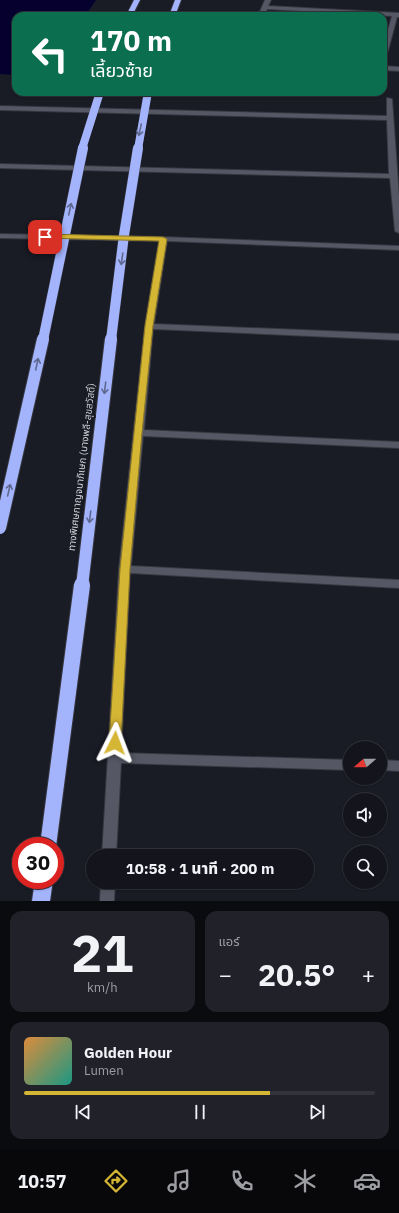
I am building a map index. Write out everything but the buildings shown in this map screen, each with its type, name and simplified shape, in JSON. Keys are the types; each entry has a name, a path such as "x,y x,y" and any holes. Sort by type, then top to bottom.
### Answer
{"highway":[{"path":"131,12 136,0"},
{"path":"174,12 178,0"},
{"path":"0,528 38,362 82,150 99,96"},
{"name":"ทางพิเศษกาญจนาภิเษก (บางพลี-สุขสวัสดิ์)","path":"49,837 80,608 108,357 136,153 147,96"},
{"path":"41,901 43,889"}],"street":[{"path":"262,12 268,0"},
{"path":"264,8 340,12"},
{"path":"387,14 397,15 387,46"},
{"path":"387,68 399,69"},
{"path":"389,99 393,176 399,231"},
{"path":"0,108 389,118"},
{"path":"0,166 393,176"},
{"path":"0,236 163,239 399,248"},
{"path":"109,849 125,569 149,326 163,239"},
{"path":"149,326 399,337"},
{"path":"138,433 399,445"},
{"path":"125,569 399,584"},
{"path":"114,758 343,764"},
{"path":"387,765 399,766"},
{"path":"107,901 108,889"}],"shaded area":[{"path":"0,0 96,0 88,12 12,12 12,75 0,74"}],"route":[{"path":"45,237 163,239 149,326 125,569 115,743"}]}
